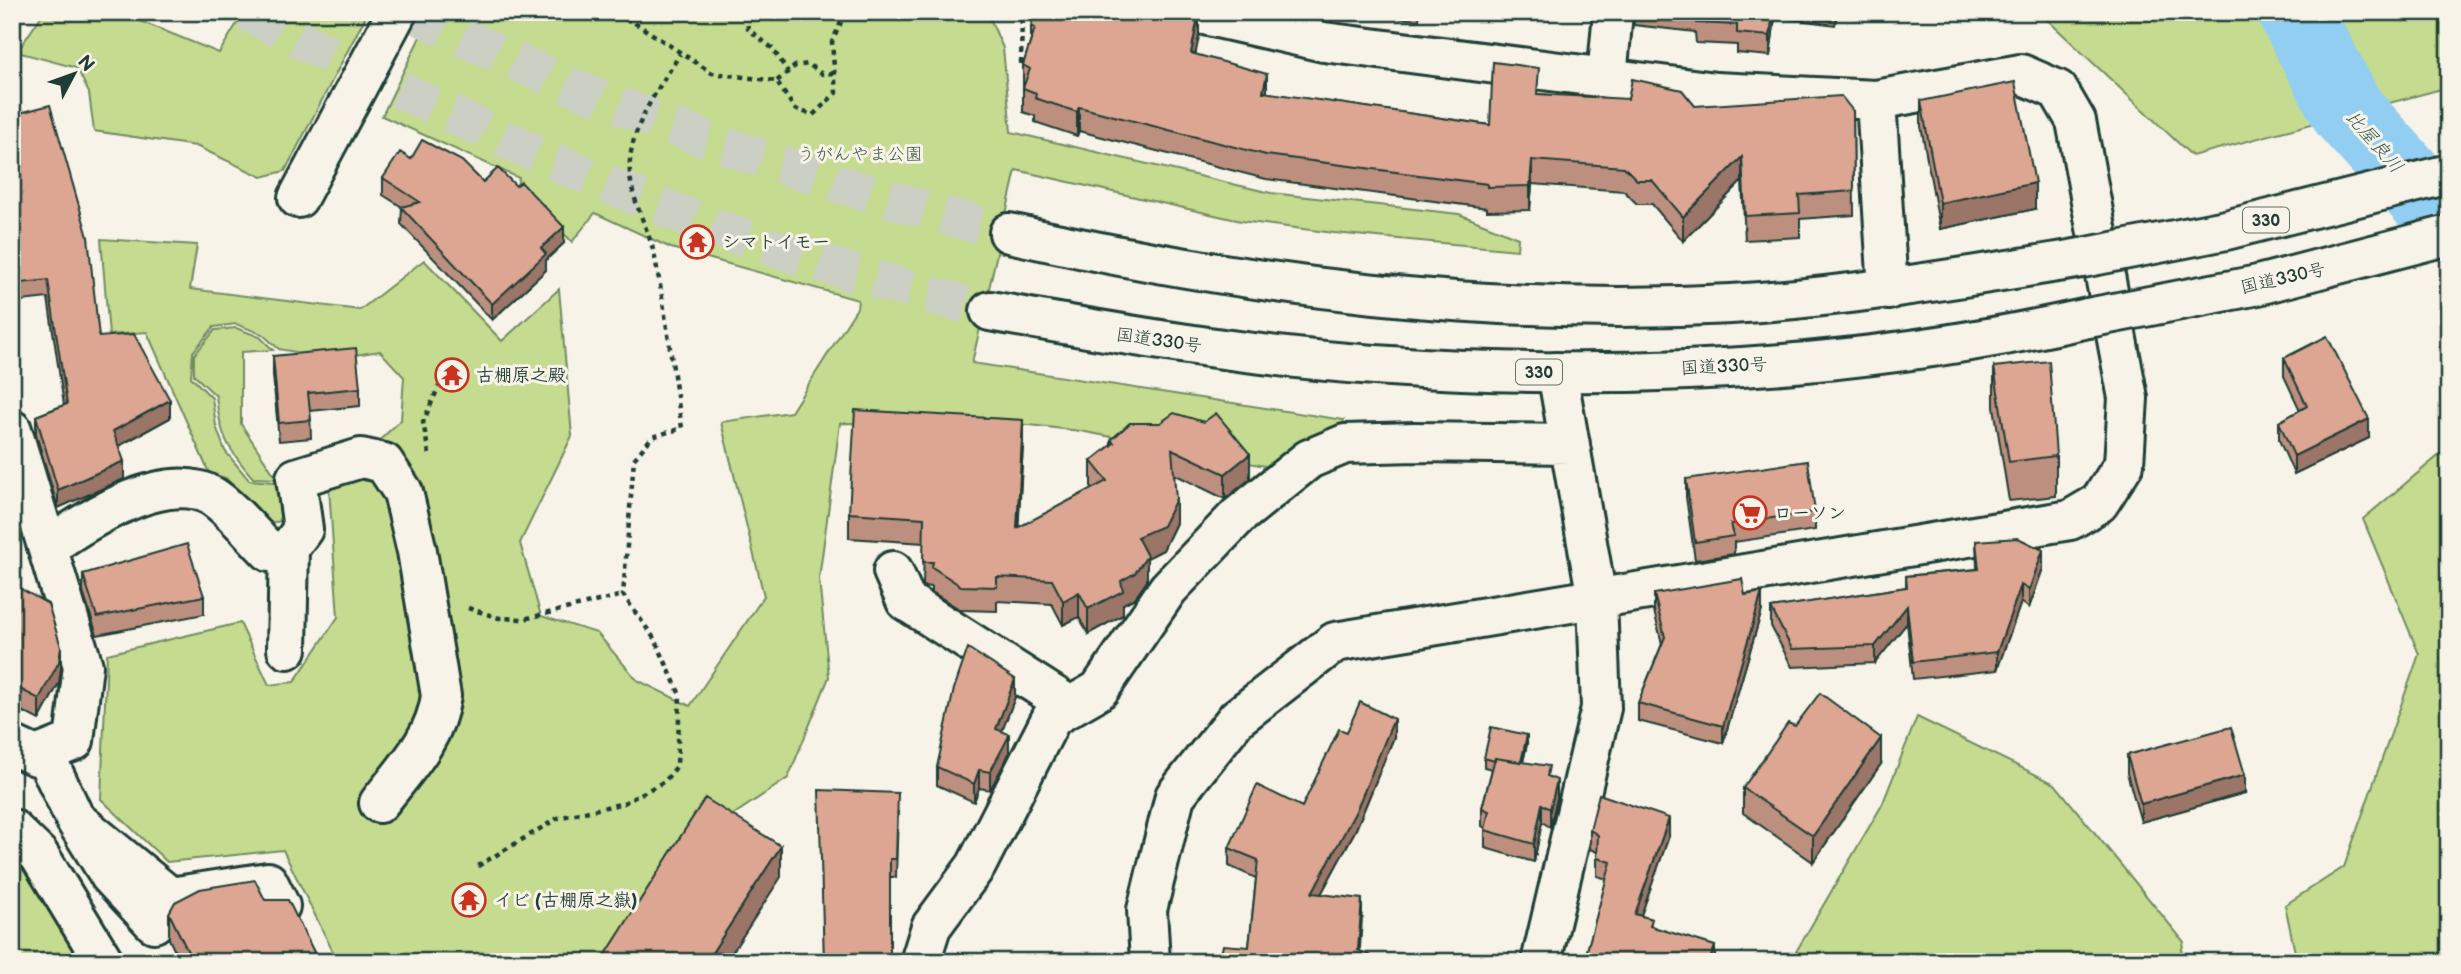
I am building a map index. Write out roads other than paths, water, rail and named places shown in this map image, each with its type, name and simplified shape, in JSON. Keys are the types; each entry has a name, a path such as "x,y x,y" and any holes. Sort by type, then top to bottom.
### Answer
{"main road":[{"path":"298,198 397,12"},
{"path":"1150,962 1147,911 1175,796 1237,718 1335,642 2070,520 2099,503 2124,464 2126,387 2076,121 2059,90 2021,74 1876,100 1716,92 1607,78 1328,27 1191,12"},
{"path":"1607,78 1613,12"},
{"path":"1876,100 1888,290"},
{"name":"330","path":"1009,233 1110,255 1346,293 1469,303 1601,307 1732,303 1888,290 2082,258 2226,230 2449,174"},
{"name":"国道330号","path":"990,311 1132,337 1251,353 1374,365 1557,372 1769,364 1887,354 2006,336 2258,285 2449,235"},
{"path":"1541,962 1601,708 1597,599 1557,372"},
{"path":"12,430 83,666 74,741 28,749 110,876 154,923"},
{"path":"920,962 931,927 976,866 1052,717 1099,690 1168,589 1238,516 1309,458 1345,444 1570,444"},
{"path":"287,649 289,548 303,530 296,478 361,458 384,463 403,492 406,504 417,551 441,696 438,717 430,737 379,803"},
{"path":"48,547 90,518 145,494 174,488 211,495 270,552 289,548"},
{"path":"893,571 906,601 1070,706"},
{"path":"75,819 170,897 268,883 280,906"},
{"path":"12,829 39,855 104,962"}],"waterway":[{"name":"比屋良川","path":"2295,12 2348,112 2449,225"}],"tunnel":[{"path":"246,12 478,127 657,205 819,262 990,311"},
{"path":"411,12 556,79 704,138 855,189 1009,233"}],"place":[{"name":"シマトイモー","path":"697,242"},
{"name":"古棚原之殿","path":"452,375"},
{"name":"ローソン","path":"1750,513"},
{"name":"イビ (古棚原之嶽)","path":"469,900"}],"park label":[{"name":"うがんやま公園","path":"860,154"}]}
